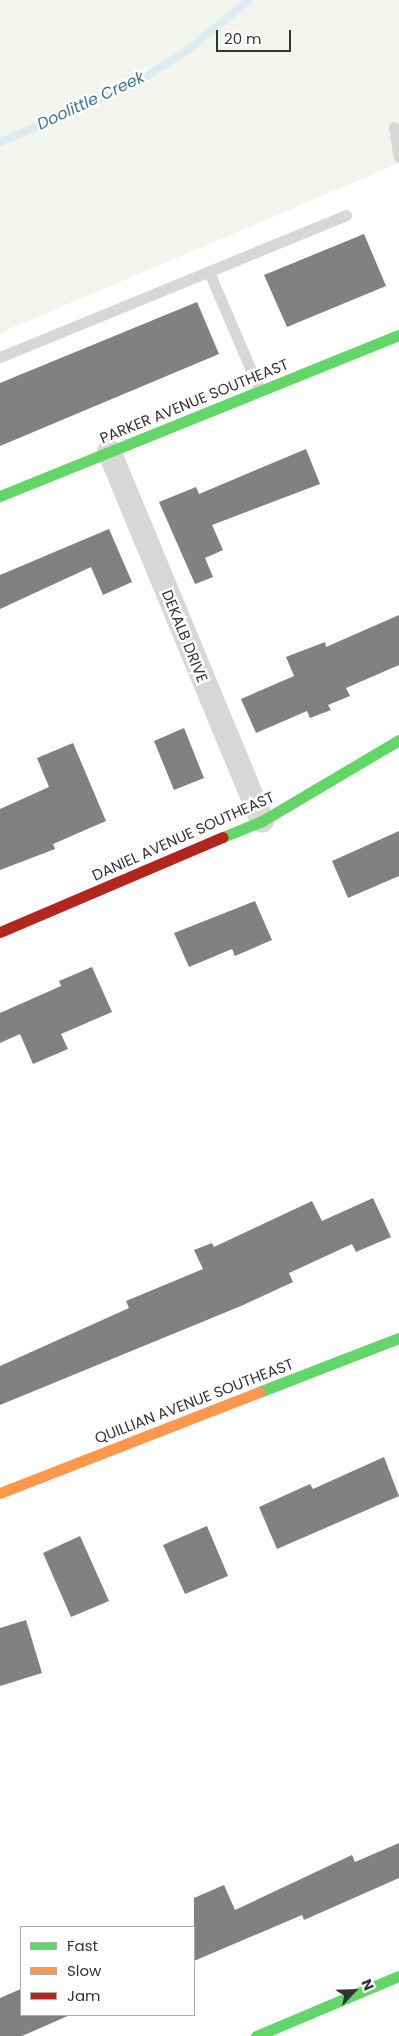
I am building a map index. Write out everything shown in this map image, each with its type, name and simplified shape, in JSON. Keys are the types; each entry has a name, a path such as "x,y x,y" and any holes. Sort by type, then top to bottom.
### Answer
{"street":[{"name":"PARKER AVENUE SOUTHEAST","path":"0,496 109,450 399,335"},
{"name":"DEKALB DRIVE","path":"109,450 262,821"},
{"name":"DANIEL AVENUE SOUTHEAST","path":"0,932 262,821 399,740"},
{"name":"QUILLIAN AVENUE SOUTHEAST","path":"0,1493 399,1338"},
{"path":"256,2036 399,1976"}],"lane":[{"path":"394,127 399,157"},
{"path":"0,357 346,215"},
{"path":"209,272 260,391"}],"shaded area":[{"path":"0,0 399,0 399,163 0,333"}],"building":[{"path":"364,234 386,286 287,327 264,275"},
{"path":"197,302 219,354 0,446 0,383"},
{"path":"306,449 320,484 212,525 223,550 205,558 213,577 195,584 159,502 196,487 199,494"},
{"path":"109,529 132,582 103,595 91,567 0,609 0,575"},
{"path":"399,615 399,665 346,688 350,696 328,705 331,710 310,718 307,711 256,733 241,699 294,676 286,657 325,642 326,647"},
{"path":"184,728 204,778 174,790 154,741"},
{"path":"73,743 106,821 53,844 55,849 0,870 0,809 49,787 37,758"},
{"path":"399,831 399,876 348,898 332,861"},
{"path":"255,901 272,940 235,956 232,949 189,967 174,933"},
{"path":"92,967 112,1012 61,1034 68,1049 33,1064 20,1034 0,1043 0,1013 61,986 59,981"},
{"path":"373,1198 391,1237 356,1252 352,1244 289,1273 293,1282 241,1306 0,1405 0,1366 129,1308 126,1301 203,1269 194,1250 212,1243 214,1247 312,1201 322,1221"},
{"path":"384,1457 399,1496 277,1549 259,1507 310,1484 313,1489"},
{"path":"207,1526 228,1576 185,1594 163,1545"},
{"path":"80,1536 109,1601 71,1617 43,1553"},
{"path":"26,1620 42,1673 0,1686 0,1628"},
{"path":"399,1843 399,1878 304,1920 302,1915 195,1961 194,1898 224,1885 235,1910 352,1855 355,1862"},
{"path":"20,1989 20,2016 68,2016 22,2036 0,2036 0,1998"}],"waterway":[{"name":"Doolittle Creek","path":"0,142 133,85 189,49 249,0"}],"traffic: fast":[{"path":"0,496 399,335"},
{"path":"223,837 262,821 399,740"},
{"path":"259,1392 399,1338"},
{"path":"256,2036 399,1976"}],"traffic: slow":[{"path":"0,1493 259,1392"}],"traffic: jam":[{"path":"0,932 223,837"}]}
